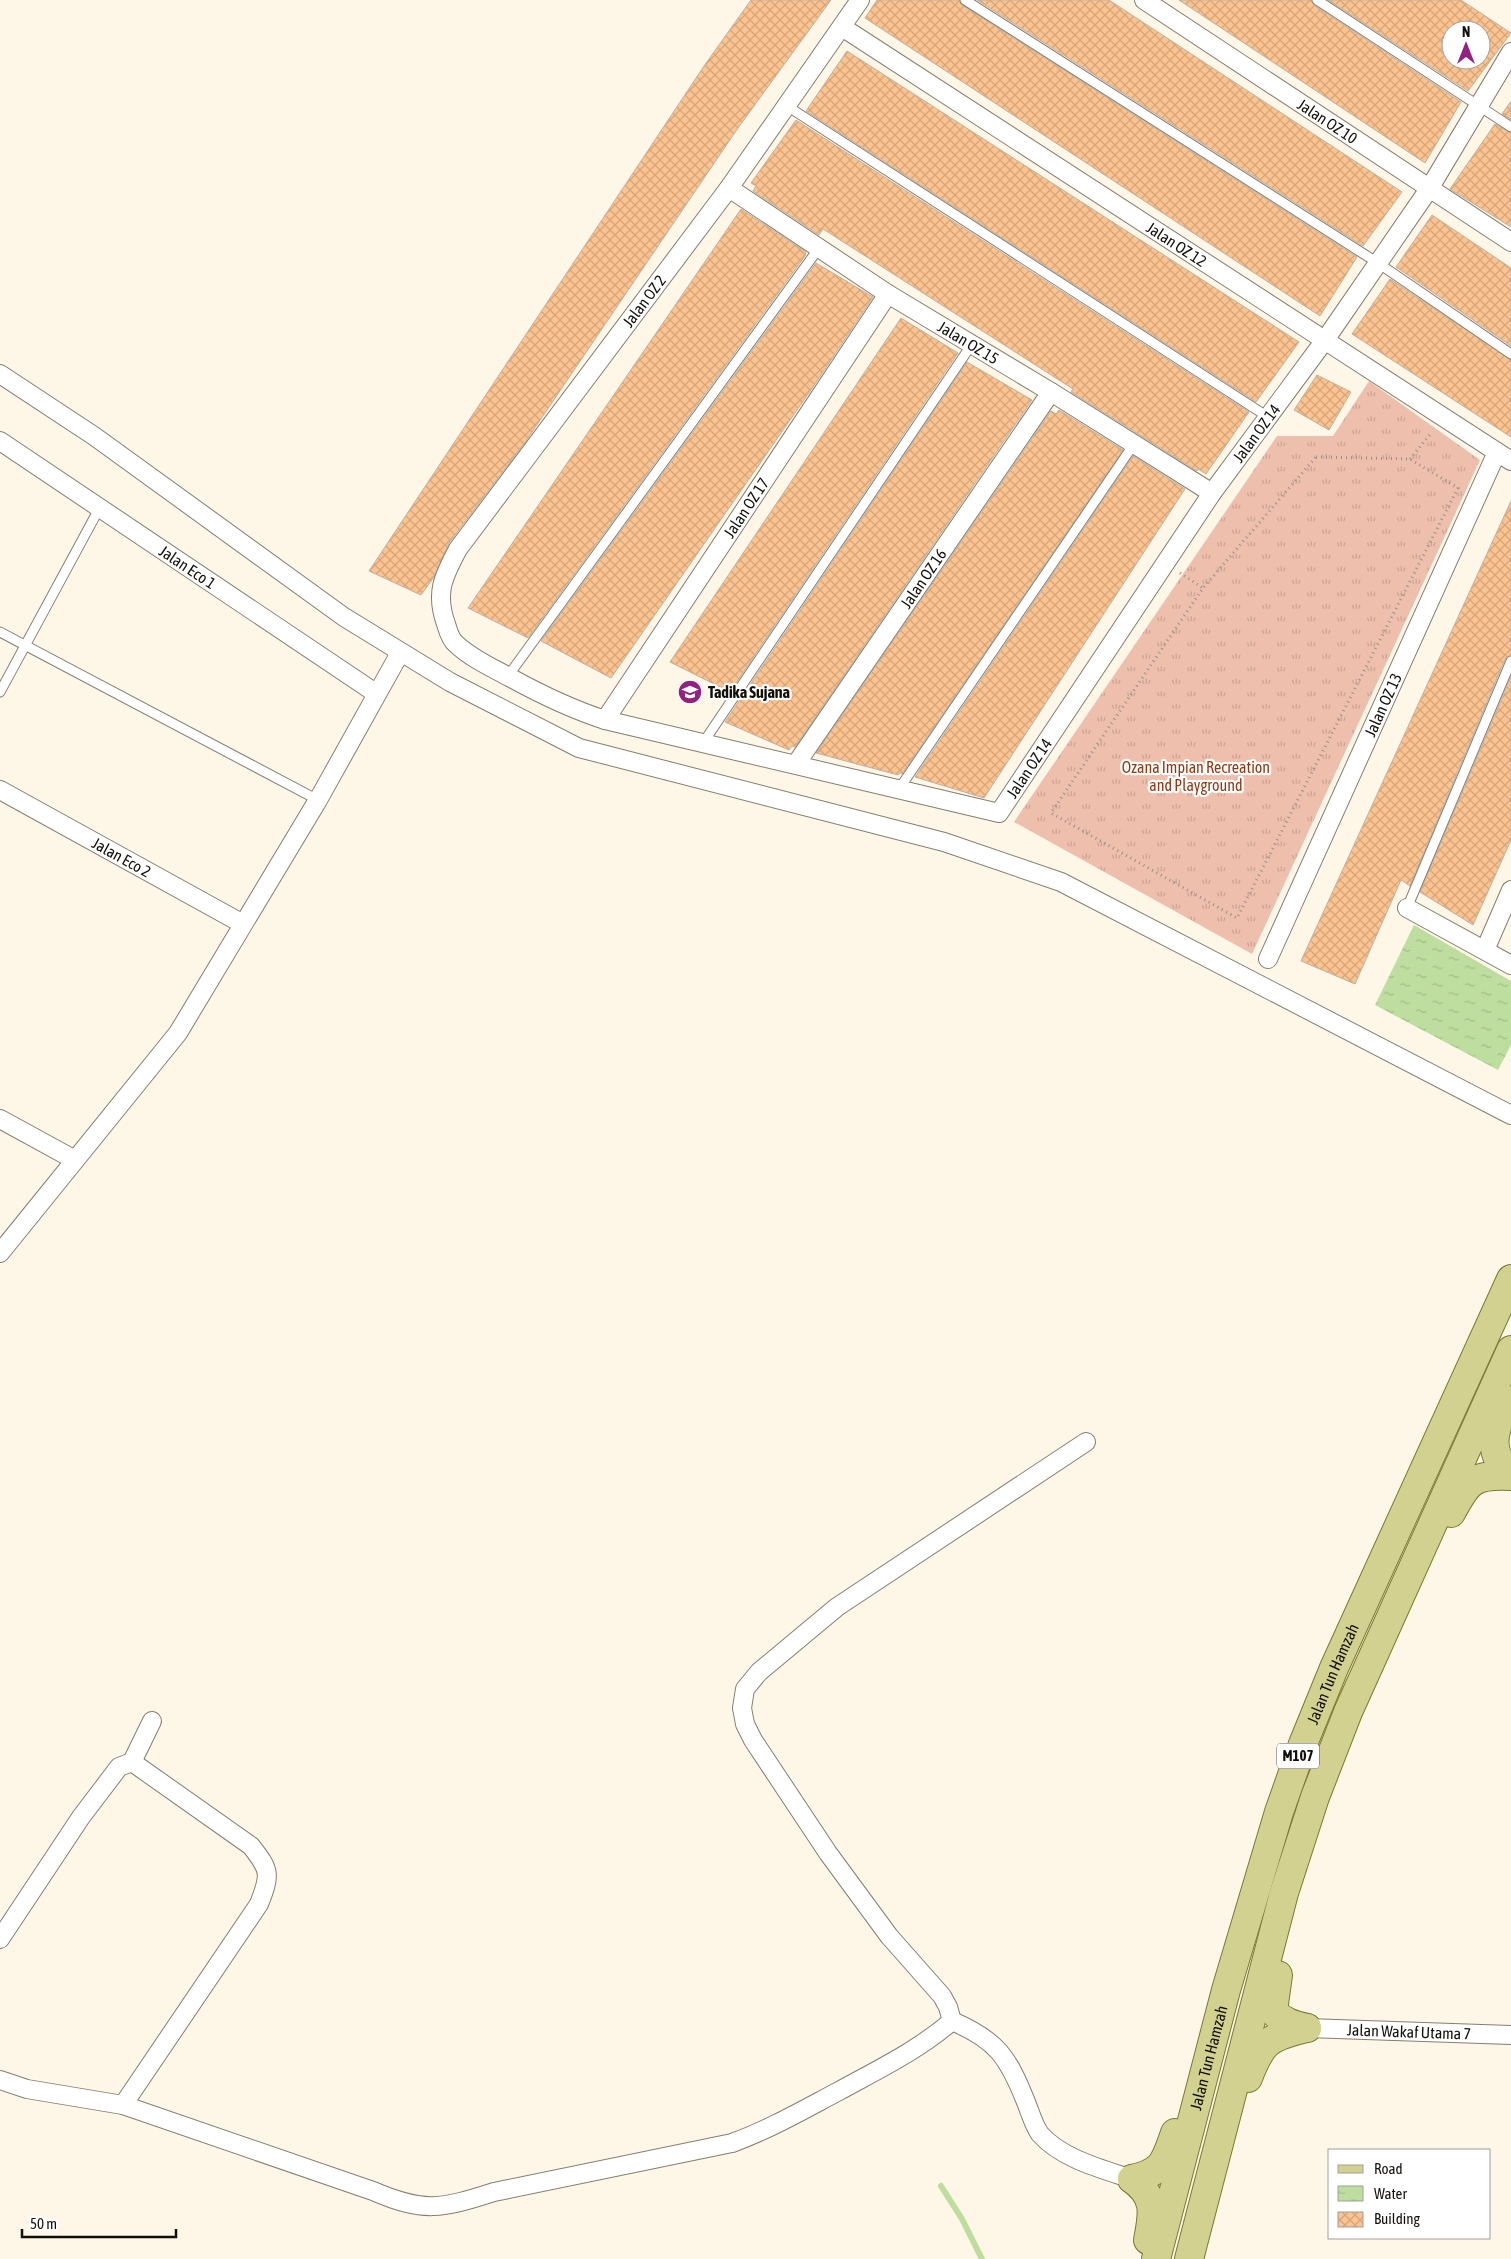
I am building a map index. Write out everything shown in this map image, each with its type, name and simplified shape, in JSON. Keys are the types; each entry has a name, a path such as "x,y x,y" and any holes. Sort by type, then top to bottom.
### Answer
{"main road":[{"name":"Jalan Tun Hamzah","path":"1156,2259 1226,1990 1279,1812 1303,1744 1338,1659 1511,1279"},
{"name":"Jalan Tun Hamzah","path":"1188,2259 1284,1893 1315,1798 1370,1663 1511,1350"},
{"path":"1511,1389 1494,1433 1497,1456 1511,1471"},
{"path":"1370,1663 1464,1489 1474,1479 1493,1475 1511,1476"},
{"path":"1307,2028 1290,2024 1280,2019 1273,2011 1273,2002 1285,1933 1315,1798"},
{"path":"1132,2179 1147,2176 1159,2169 1169,2150 1226,1990"},
{"path":"1201,2213 1257,2054 1269,2041 1282,2034 1307,2028"},
{"path":"1132,2179 1144,2188 1153,2213 1145,2259"}],"street":[{"name":"Jalan OZ 2","path":"508,676 469,654 454,643 440,606 441,586 448,568 458,549 729,188 860,0"},
{"name":"Jalan OZ 10","path":"1144,0 1511,242"},
{"name":"Jalan OZ 12","path":"842,27 1444,416 1504,457"},
{"name":"Jalan OZ 14","path":"899,789 999,813 1212,493 1325,340 1430,189 1511,52"},
{"name":"Jalan OZ 15","path":"729,188 888,294 1051,392 1212,493"},
{"name":"Jalan OZ 17","path":"605,720 888,294"},
{"path":"0,374 94,436 344,617 400,653 513,716 579,748 944,842 1061,882 1511,1116"},
{"name":"Jalan OZ 16","path":"796,764 1051,392"},
{"name":"Jalan Eco 1","path":"0,441 377,694"},
{"name":"Jalan OZ 13","path":"1268,958 1504,457"},
{"path":"0,1253 178,1033 318,800 400,653"},
{"path":"508,676 554,702 605,720 899,789"},
{"name":"Jalan Eco 2","path":"0,790 243,924"},
{"path":"1485,950 1511,890"},
{"path":"1407,908 1511,965"},
{"path":"0,1119 76,1160"},
{"path":"1086,1442 836,1607 759,1672 745,1689 742,1708 753,1740 828,1853 889,1936 942,1996 952,2020 976,2031 993,2044 1013,2068 1039,2132 1057,2149 1132,2179"},
{"path":"0,1939 86,1810 119,1767 132,1762 152,1721"},
{"path":"123,2105 259,1904 267,1885 266,1865 251,1846 132,1762"},
{"path":"0,2080 27,2089 123,2105 400,2202 427,2208 459,2203 494,2192 732,2143 764,2131 898,2060 928,2041 952,2020"},
{"name":"Jalan Wakaf Utama 7","path":"1307,2028 1511,2036"}],"lane":[{"path":"965,0 1378,263 1511,354"},
{"path":"1317,0 1511,127"},
{"path":"787,106 1268,417"},
{"path":"508,676 819,248"},
{"path":"703,743 972,344"},
{"path":"899,789 1134,444"},
{"path":"0,692 99,509"},
{"path":"0,632 318,800"},
{"path":"1407,908 1511,661"}],"path":[{"path":"1410,459 1444,416"},
{"path":"1316,457 1410,459 1458,488 1237,918 1051,813 1203,588 1316,457"},
{"path":"1165,564 1203,588"}],"green space":[{"name":"Ozana Impian Recreation and Playground","path":"1369,381 1480,460 1252,954 1014,822 1277,436 1333,436"}],"water":[{"path":"1414,925 1511,981 1511,1045 1498,1070 1375,1005"}],"building":[{"path":"751,0 831,0 738,128 526,441 449,543 434,577 421,595 369,571 704,66"},
{"path":"877,0 959,0 962,5 1357,257 1320,316 865,18"},
{"path":"977,0 1109,0 1402,192 1363,246"},
{"path":"1179,0 1311,0 1314,5 1461,102 1425,163"},
{"path":"1328,0 1461,0 1511,33 1491,60 1491,20 1441,20 1441,70 1484,70 1468,91"},
{"path":"847,51 1299,342 1256,402 806,111"},
{"path":"1511,101 1511,120 1502,114"},
{"path":"796,120 1249,412 1206,474 1198,469 1197,471 1071,392 1073,389 823,229 819,235 753,191 756,186 751,183"},
{"path":"1495,124 1511,133 1511,227 1450,189"},
{"path":"741,209 806,252 805,256 528,638 468,608"},
{"path":"1432,215 1511,268 1511,346 1396,267"},
{"path":"816,263 873,297 813,387 611,678 541,641"},
{"path":"1390,279 1511,360 1511,437 1352,334"},
{"path":"901,318 958,353 730,692 670,662"},
{"path":"967,362 1032,400 795,747 792,746 789,750 725,722"},
{"path":"1317,375 1351,392 1329,430 1294,410"},
{"path":"1059,410 1123,450 902,774 898,775 816,753 1051,411 1056,414"},
{"path":"1133,456 1185,489 984,798 915,777"},
{"path":"1511,501 1511,655 1505,659 1410,886 1401,880 1355,984 1301,961"},
{"path":"1511,677 1511,840 1473,925 1420,892"}],"waterway":[{"path":"941,2186 962,2219 982,2259"}],"place":[{"name":"Tadika Sujana","path":"690,692"}]}
